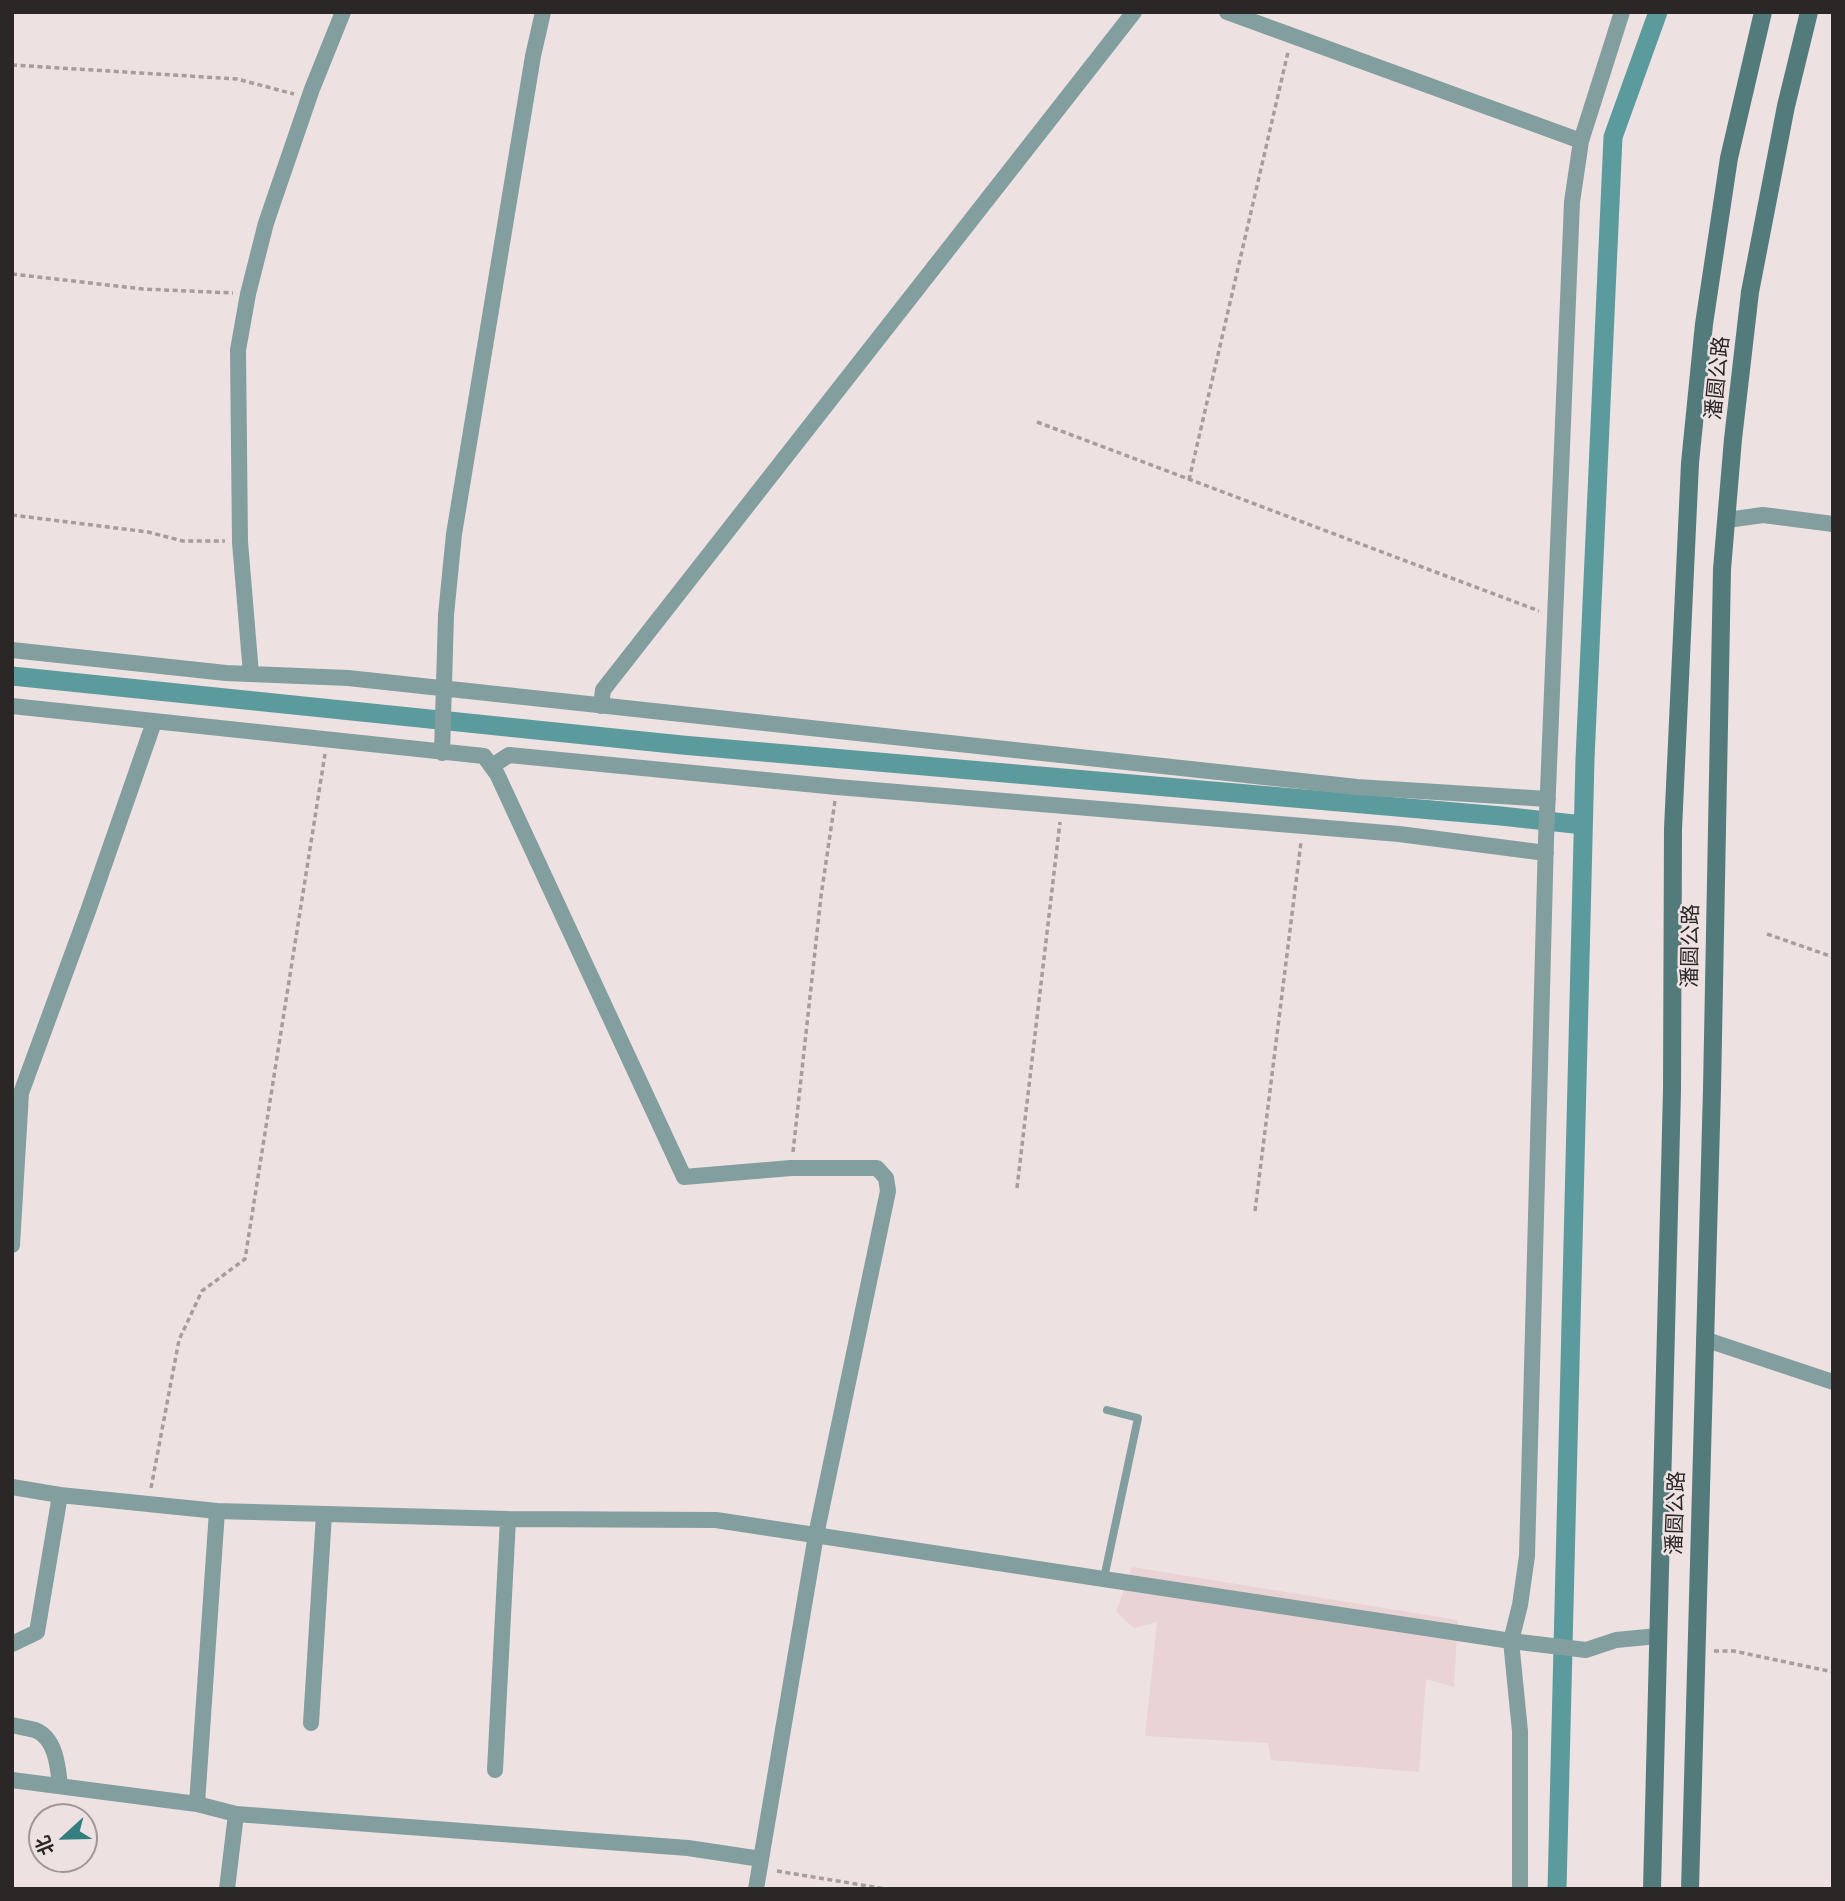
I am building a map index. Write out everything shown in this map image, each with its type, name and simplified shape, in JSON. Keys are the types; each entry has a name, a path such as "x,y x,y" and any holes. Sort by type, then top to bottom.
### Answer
{"main road":[{"name":"潘圆公路","path":"1652,1889 1672,1090 1671,904 1690,463 1704,324 1730,158 1763,12"},
{"name":"潘圆公路","path":"1690,1889 1712,1089 1722,569 1750,292 1786,106 1809,12"}],"street":[{"path":"251,674 240,542 238,350 248,294 266,223 343,12"},
{"path":"442,747 446,615 454,534 542,12"},
{"path":"601,706 603,690 1134,12"},
{"path":"1227,12 1581,141"},
{"path":"1520,1889 1518,1641 1527,1556 1546,846 1572,202 1581,141 1622,12"},
{"path":"1727,520 1763,515 1833,524"},
{"path":"12,650 251,674 348,678 443,694 601,706 1357,787 1548,803"},
{"path":"12,706 327,741 442,747 484,756 492,766 684,1177 791,1168 877,1168 886,1178 888,1191 817,1535 756,1889"},
{"path":"12,1245 21,1093 154,722"},
{"path":"492,766 509,755 837,787 1546,846"},
{"path":"1704,1339 1833,1382"},
{"path":"12,1487 60,1495 217,1511 508,1519 716,1520 1586,1650 1616,1640 1658,1636"},
{"path":"12,1644 37,1632 60,1495"},
{"path":"197,1804 217,1511"},
{"path":"311,1723 324,1514"},
{"path":"495,1770 508,1519"},
{"path":"12,1725 38,1731 51,1745 61,1786"},
{"path":"12,1780 197,1804 236,1814 688,1848 760,1864"},
{"path":"227,1889 236,1814"}],"lane":[{"path":"1104,1578 1138,1418 1107,1409"}],"path":[{"path":"1189,480 1292,35"},
{"path":"12,65 237,79 310,97"},
{"path":"12,274 143,289 248,294"},
{"path":"1037,422 1556,617"},
{"path":"12,515 148,532 183,541 240,542"},
{"path":"149,1504 179,1339 202,1291 245,1259 327,741"},
{"path":"791,1168 821,896 837,787"},
{"path":"1017,1188 1061,806"},
{"path":"1255,1211 1303,826"},
{"path":"1767,934 1833,957"},
{"path":"1695,1651 1734,1651 1833,1672"},
{"path":"760,1864 886,1889"}],"shaded area":[{"path":"1132,1567 1458,1620 1454,1687 1426,1679 1419,1772 1271,1760 1268,1743 1145,1736 1157,1622 1134,1628 1116,1612"}],"waterway":[{"path":"1557,1889 1585,759 1613,137 1658,12"},
{"path":"12,676 682,745 1583,825"}]}
